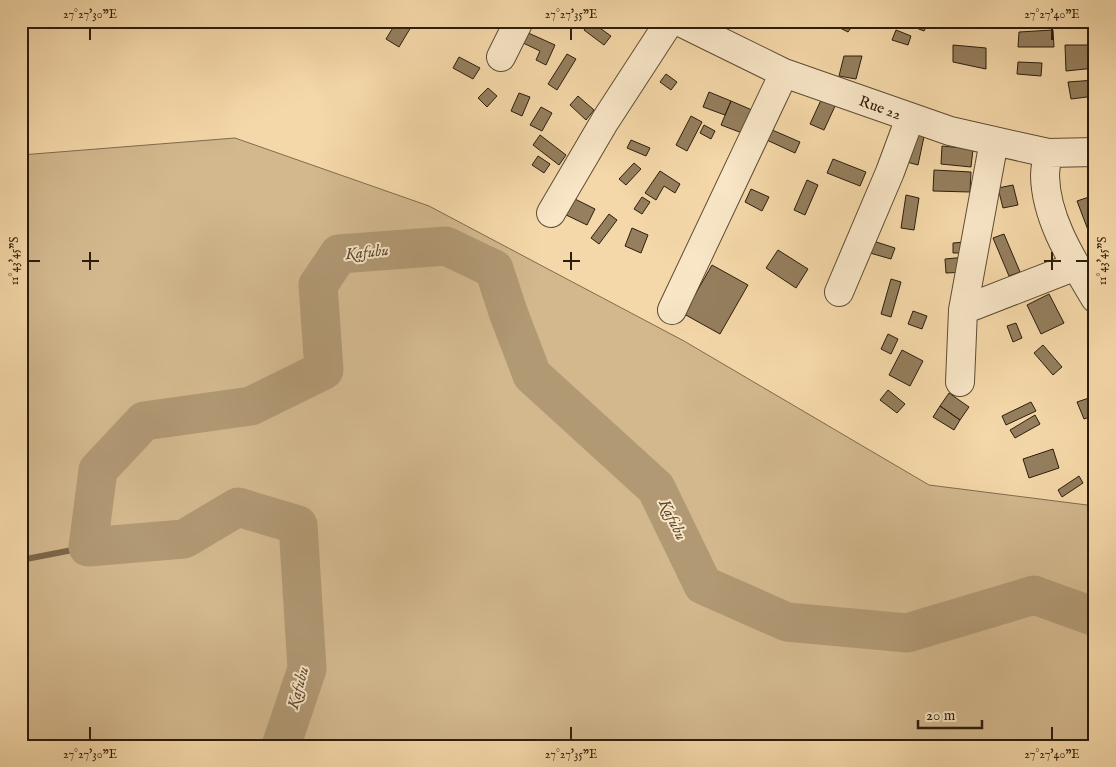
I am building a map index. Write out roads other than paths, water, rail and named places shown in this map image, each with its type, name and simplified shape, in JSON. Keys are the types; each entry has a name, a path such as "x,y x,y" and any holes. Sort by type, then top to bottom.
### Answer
{"street":[{"path":"501,57 519,21"},
{"path":"551,213 605,121 670,21"},
{"name":"Rue 22","path":"678,21 784,73 950,131 1048,153 1095,152"},
{"path":"672,310 784,73"},
{"path":"839,292 890,172 910,118"},
{"path":"960,382 963,310 994,141"},
{"path":"1048,153 1045,174 1047,196 1052,215 1076,266 1095,298"},
{"path":"963,310 1076,266"}],"waterway":[{"name":"Kafubu","path":"281,746 307,669 298,525 238,507 184,539 88,547 98,470 144,421 251,406 324,370 318,285 339,254 446,246 494,269 532,375 656,488 703,585 787,622 907,633 1034,595 1095,617"},
{"path":"21,560 88,547"}]}
